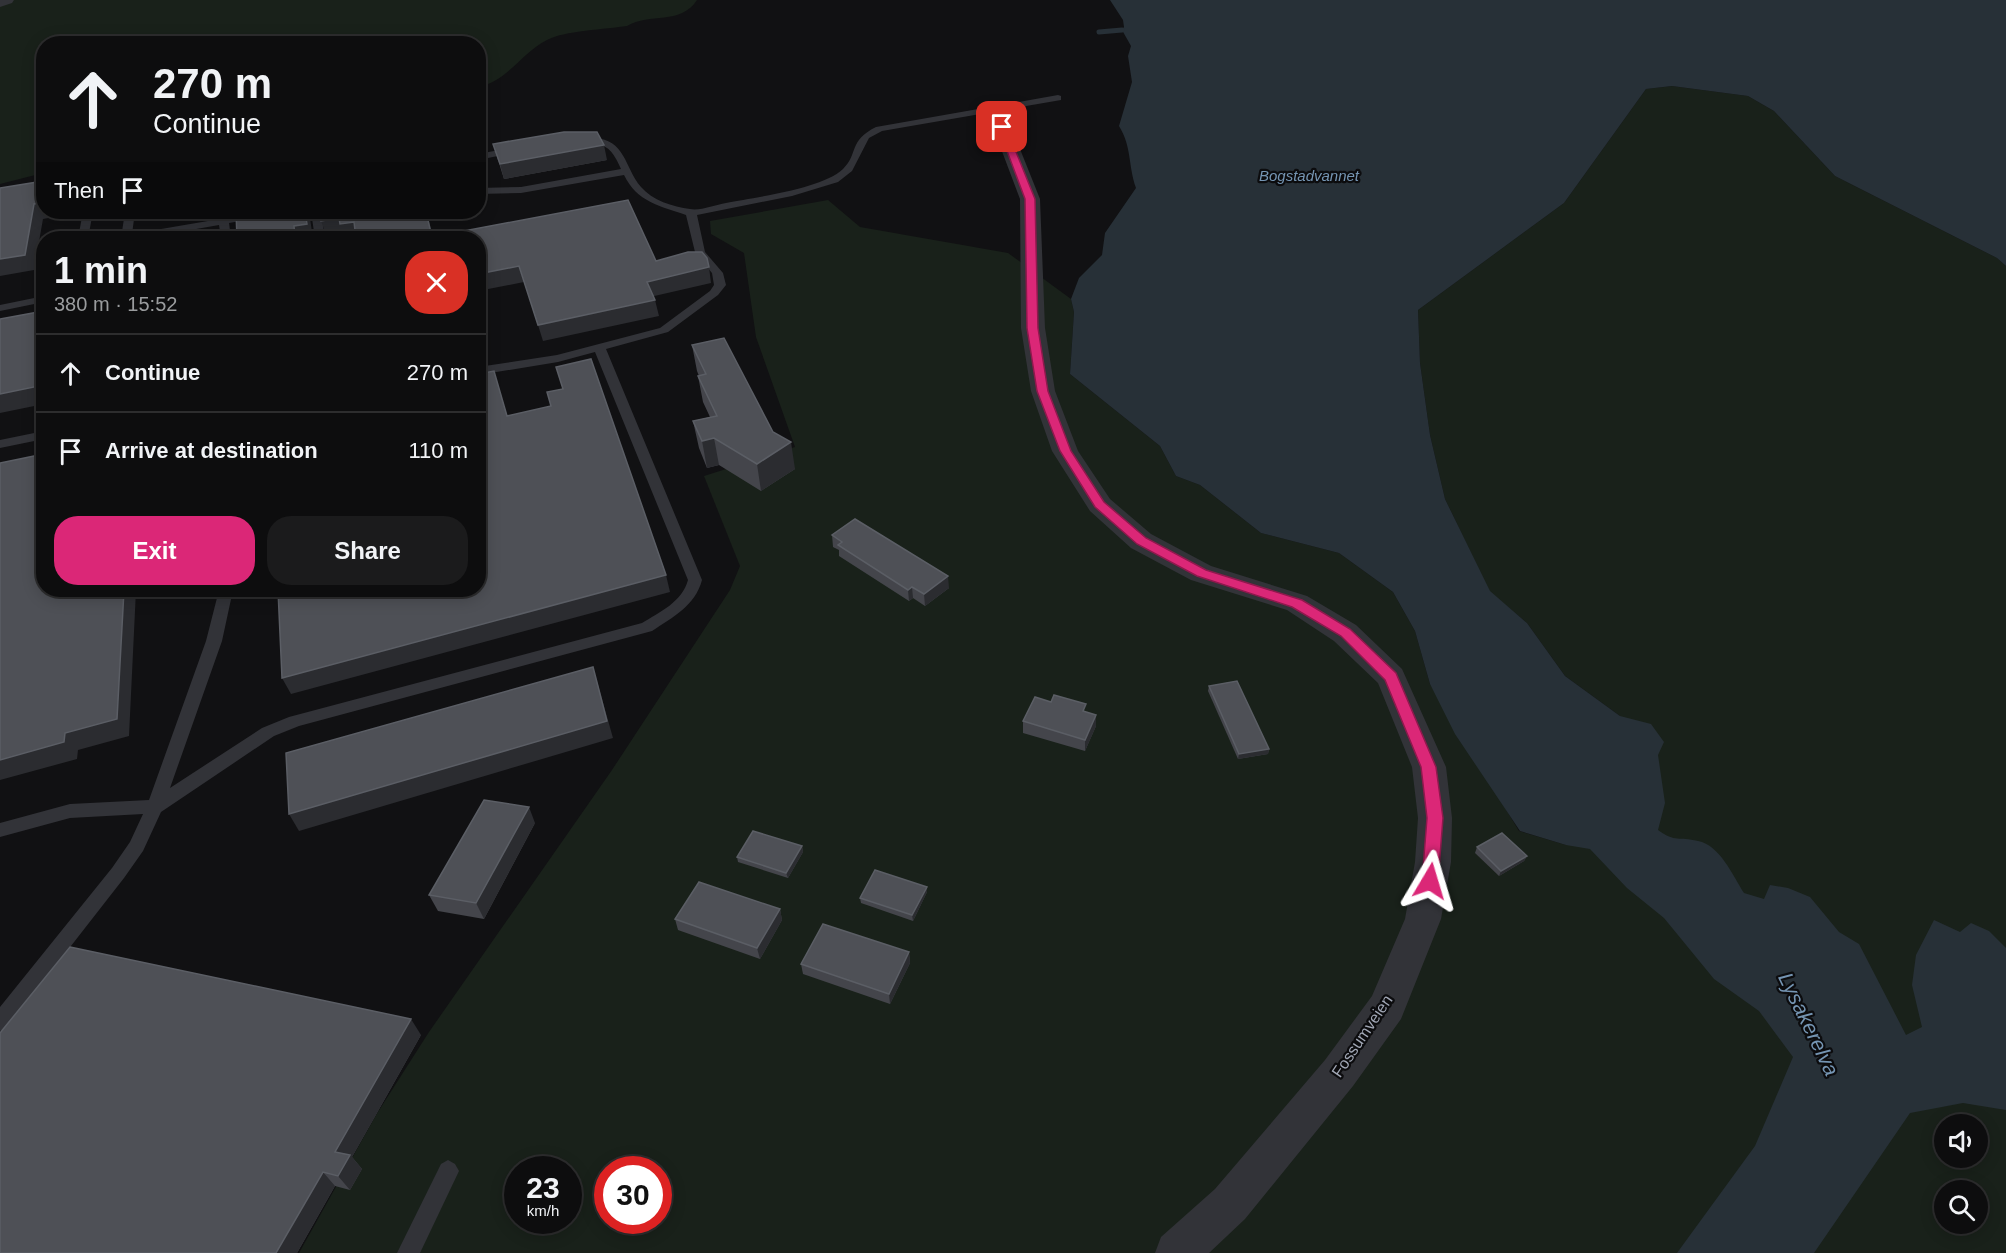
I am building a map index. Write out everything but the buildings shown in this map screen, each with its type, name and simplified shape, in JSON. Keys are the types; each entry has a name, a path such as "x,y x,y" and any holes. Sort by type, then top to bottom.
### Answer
{"street":[{"path":"0,2 6,0"},
{"name":"Fossumveien","path":"995,109 1030,199 1033,328 1043,391 1065,451 1100,505 1141,541 1201,573 1297,603 1345,633 1391,677 1429,767 1435,818 1431,873 1423,919 1386,1007 1339,1073 1230,1204 1177,1253"}],"lane":[{"path":"572,140 592,139 606,141 615,146 627,171 647,198 691,213 792,193 834,180 849,169 865,136 879,129 1058,98"},
{"path":"486,156 525,149"},
{"path":"486,191 521,190 627,171"},
{"path":"486,369 558,358 664,330 714,293 720,285 717,273 700,252 691,213"},
{"path":"168,231 235,219"},
{"path":"224,221 225,231"},
{"path":"0,308 36,301"},
{"path":"0,830 70,811 155,807 268,732 295,721 647,627 670,612 688,597 695,580 599,347"},
{"path":"0,444 36,437"},
{"path":"0,1022 137,846 155,807 214,641 224,597"},
{"path":"408,1253 448,1171"}],"shaded area":[{"path":"0,0 697,0 690,8 673,16 645,20 627,26 574,32 554,37 529,52 507,73 486,85 486,36 36,36 36,175 0,184"},
{"path":"1672,86 1748,96 1774,111 1835,176 1997,258 2006,266 2006,1253 299,1253 376,1115 429,1032 612,770 730,590 740,566 704,476 795,447 756,337 744,253 711,234 710,221 828,200 860,227 1008,253 1071,299 1074,312 1070,374 1160,446 1176,476 1200,485 1261,533 1339,553 1393,592 1415,631 1430,684 1519,831 1566,845 1620,716 1565,676 1527,623 1490,592 1445,499 1430,435 1420,363 1418,310 1564,203 1646,89"}],"water":[{"name":"Bogstadvannet","path":"1110,0 2006,0 2006,266 1997,258 1835,176 1774,111 1748,96 1672,86 1646,89 1564,203 1418,310 1420,363 1430,435 1445,499 1490,591 1527,623 1565,676 1620,716 1651,724 1664,742 1658,755 1665,803 1658,830 1669,836 1698,841 1713,848 1725,862 1744,893 1764,899 1770,885 1788,888 1810,897 1839,932 1859,944 1906,1035 1922,1027 1912,985 1916,955 1934,920 1960,932 1971,923 1989,931 2006,948 2006,1110 1963,1103 1910,1113 1814,1253 1677,1253 1755,1146 1793,1057 1759,1011 1714,979 1664,918 1627,888 1590,849 1566,845 1520,831 1455,734 1430,684 1415,631 1393,592 1339,553 1261,533 1200,485 1176,476 1160,446 1070,374 1074,312 1071,299 1079,278 1102,255 1105,233 1136,188 1126,141 1119,126 1132,82 1128,56 1131,46 1122,30 1123,20"}],"waterway":[{"path":"1099,32 1122,30"}],"route":[{"path":"1002,127 1030,199 1033,328 1043,391 1065,451 1100,505 1141,541 1201,573 1297,603 1345,633 1391,677 1429,767 1435,818 1430,881"}],"water label":[{"name":"Lysakerelva","path":"1809,1024"}]}
